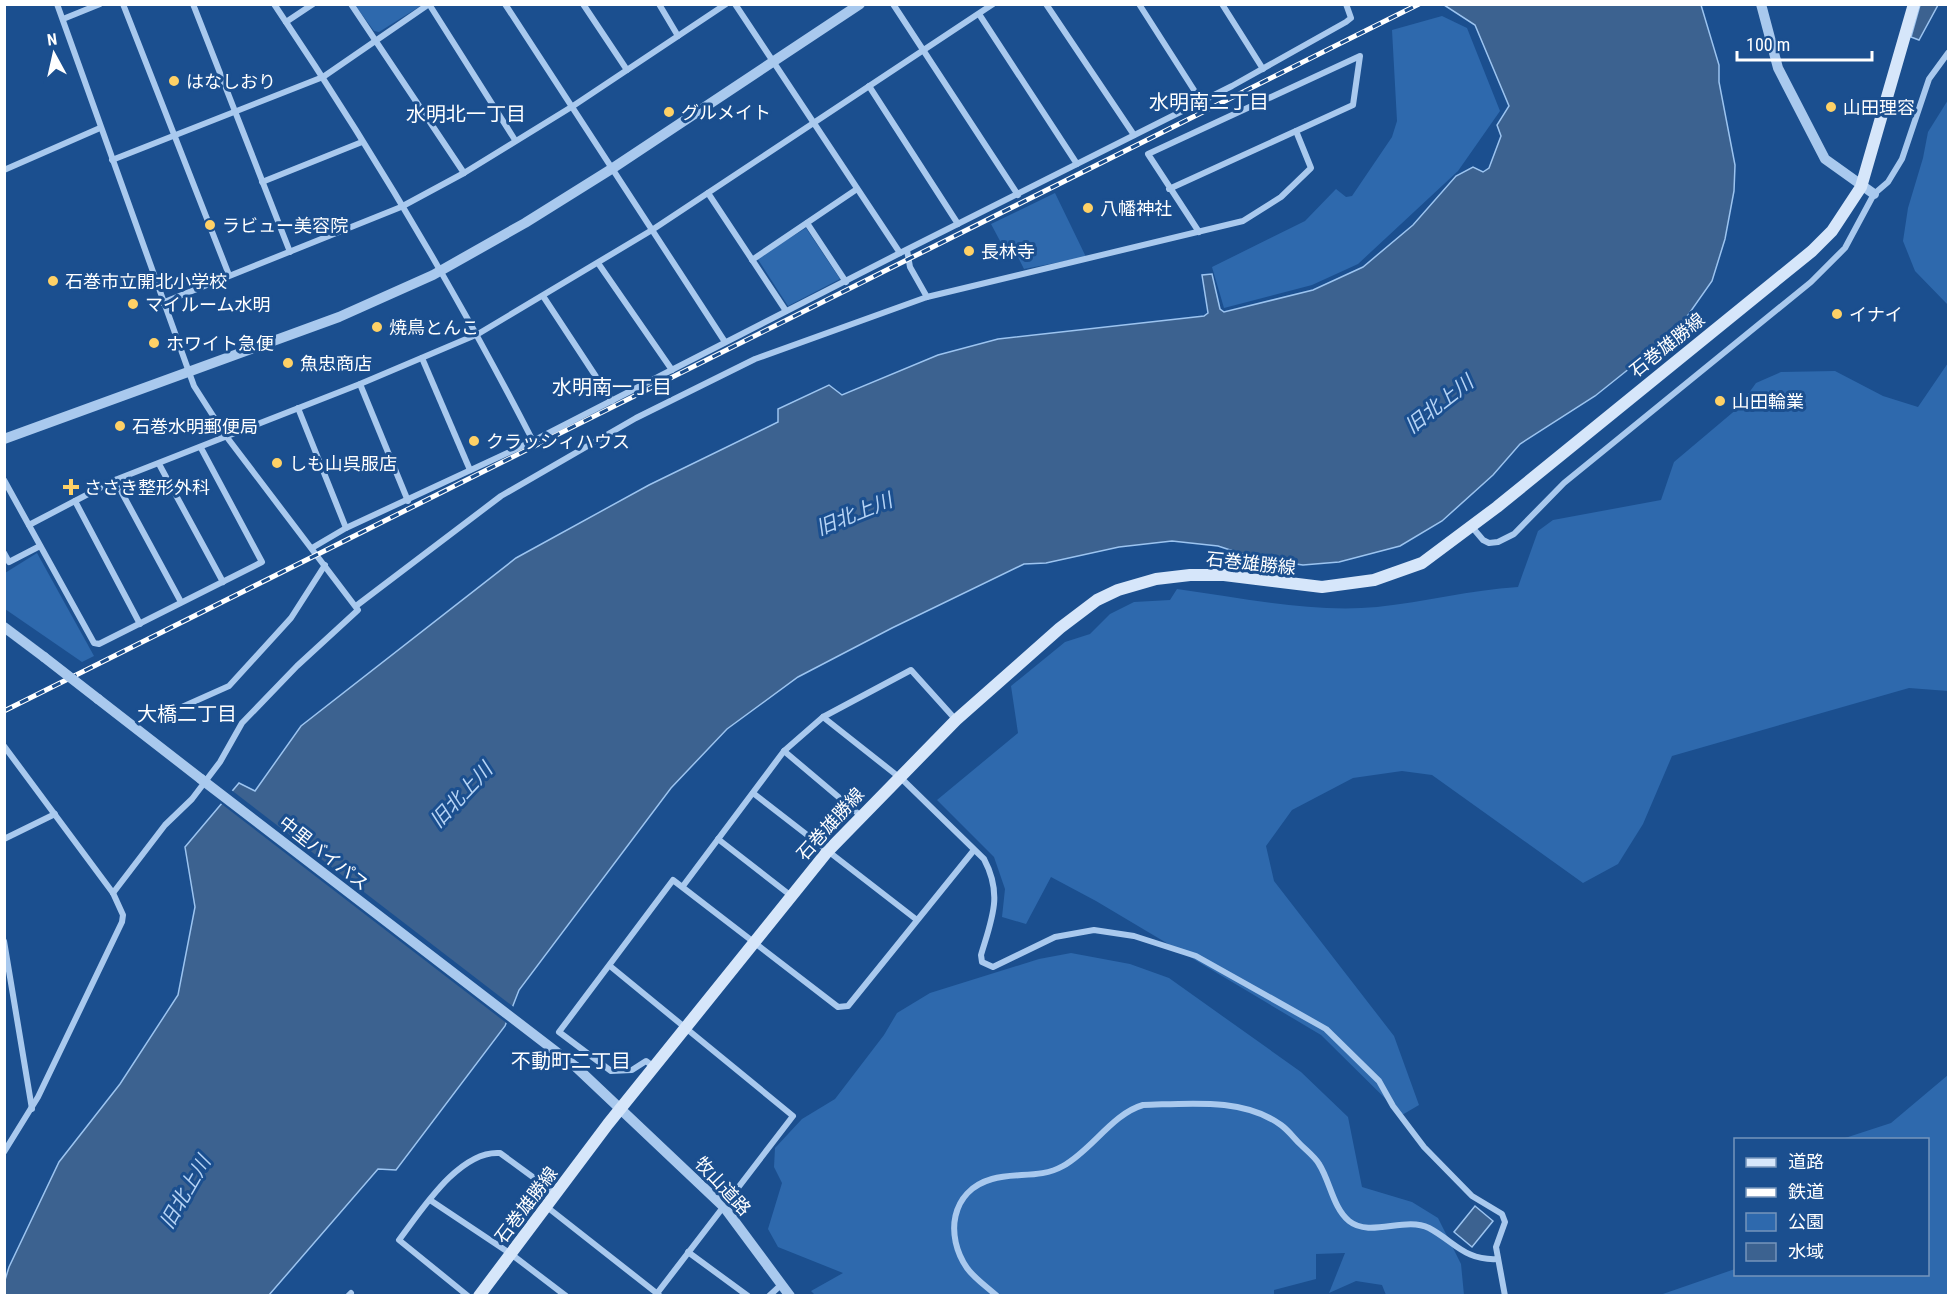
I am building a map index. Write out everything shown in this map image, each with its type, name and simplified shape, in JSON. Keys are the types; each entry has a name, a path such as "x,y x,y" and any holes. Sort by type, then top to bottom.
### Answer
{"main road":[{"name":"石巻雄勝線","path":"479,1296 620,1109 687,1028 790,895 827,852 897,777 956,720 1060,628 1097,600 1118,590 1156,579 1190,575 1224,575 1299,586 1322,587 1374,580 1422,563 1472,527 1812,251 1832,231 1861,187 1914,4"}],"street":[{"path":"57,4 188,373 207,409 226,436 356,606 358,612 297,666 242,723 220,762 199,790 165,825 113,893"},
{"path":"63,19 100,4"},
{"path":"123,4 229,275"},
{"path":"193,4 290,252"},
{"path":"274,4 323,77 478,334 533,441"},
{"path":"286,22 313,4"},
{"path":"351,4 464,173"},
{"path":"112,160 323,77 429,4 515,140"},
{"path":"505,4 725,342"},
{"path":"583,4 627,70"},
{"path":"659,4 678,36"},
{"path":"162,303 400,207 464,173 573,106 726,4"},
{"path":"735,4 857,189 903,251 927,297"},
{"path":"4,439 339,317 440,271 525,223 613,168 860,4"},
{"path":"893,4 1018,195"},
{"path":"29,525 115,480 201,448 478,334 652,230 993,4"},
{"path":"1046,4 1134,135"},
{"path":"1139,4 1201,101"},
{"path":"1222,4 1263,69"},
{"path":"312,548 346,528 533,441 1263,69 1346,22 1351,18 1346,4"},
{"path":"1761,4 1778,68 1805,125 1825,159 1861,187 1874,194"},
{"path":"979,14 1077,164"},
{"path":"1472,527 1483,540 1489,543 1498,542 1514,534 1572,476 1811,282 1845,248 1874,194 1888,182 1902,159 1929,79 1948,53"},
{"path":"1169,189 1353,105 1360,56 1148,154 1169,189 1199,232"},
{"path":"869,86 958,224"},
{"path":"4,170 100,128"},
{"path":"356,606 501,496 596,440 755,359 927,297 1243,221 1281,197 1311,168 1296,131"},
{"path":"262,182 362,142"},
{"path":"752,260 857,189"},
{"path":"708,194 786,311"},
{"path":"807,223 846,282"},
{"path":"598,263 672,370"},
{"path":"543,296 612,401"},
{"path":"422,358 470,470"},
{"path":"360,384 408,501"},
{"path":"298,408 346,528"},
{"path":"4,480 94,643 99,644 262,562 201,448"},
{"path":"159,464 223,582"},
{"path":"115,480 181,602"},
{"path":"75,501 140,624"},
{"path":"4,553 9,562 40,546"},
{"path":"164,716 229,686 291,618 325,565"},
{"name":"中里バイパス","path":"4,627 576,1067 620,1109"},
{"path":"683,886 784,751 823,717 911,670 956,720"},
{"path":"823,717 897,777 984,859 992,874 996,894 981,955 982,962 986,966 993,966 1055,937 1072,932 1094,930 1134,936 1196,956 1326,1029 1379,1082 1393,1106 1424,1147 1472,1196 1502,1214 1505,1222 1496,1247 1506,1296"},
{"path":"4,746 113,893 123,915 122,922 30,1111 4,1152"},
{"path":"784,751 861,816"},
{"path":"753,793 917,920"},
{"path":"4,839 55,814"},
{"path":"718,839 790,895"},
{"path":"655,1068 646,1061 632,1070 611,1071 559,1032 673,880 842,1008 848,1006 974,850"},
{"path":"4,941 30,1111"},
{"path":"547,1207 657,1295 794,1116 610,966"},
{"path":"997,1296 968,1270 955,1249 954,1214 962,1200 975,1185 993,1178 1033,1176 1057,1169 1084,1151 1131,1108 1143,1105 1216,1104 1265,1117 1281,1125 1318,1162 1342,1214 1350,1222 1361,1226 1412,1223 1427,1227 1471,1256 1482,1260 1498,1259"},
{"name":"牧山道路","path":"620,1109 724,1207 790,1296"},
{"path":"468,1296 399,1240 429,1200 449,1177 482,1154 490,1152 507,1156 556,1194"},
{"path":"429,1200 511,1254 566,1296"},
{"path":"688,1252 748,1296"},
{"path":"770,1296 782,1284"}],"green space":[{"path":"355,5 422,5 379,32 374,31"},
{"path":"1442,16 1467,28 1500,111 1458,171 1358,264 1312,285 1224,308 1212,267 1305,221 1336,189 1346,197 1352,196 1392,137 1397,121 1392,30"},
{"path":"1948,100 1948,305 1915,271 1903,241 1908,208 1928,132"},
{"path":"1055,193 1086,257 1024,269 1015,251 1007,254 991,224"},
{"path":"806,228 840,279 788,306 757,258"},
{"path":"1948,363 1948,691 1909,688 1672,756 1643,824 1618,864 1583,883 1432,775 1402,771 1353,778 1292,810 1266,846 1274,881 1394,1036 1419,1105 1402,1115 1321,1035 1096,901 1051,877 1026,924 1002,917 1005,889 994,857 937,800 1018,733 1011,686 1065,642 1090,634 1110,614 1134,602 1170,600 1177,589 1277,604 1352,608 1395,605 1518,587 1538,531 1553,520 1661,500 1674,462 1738,408 1756,383 1781,372 1835,371 1883,396 1918,407"},
{"path":"37,553 94,656 82,662 5,609 5,573"},
{"path":"1071,953 1130,964 1169,978 1301,1072 1348,1117 1362,1187 1412,1202 1438,1218 1461,1264 1464,1295 1386,1295 1382,1285 1356,1281 1329,1293 1345,1253 1316,1254 1316,1279 1274,1290 1274,1295 815,1295 811,1291 843,1273 778,1247 768,1229 782,1183 774,1167 775,1148 802,1119 835,1099 884,1035 897,1013 930,993 1039,959"},
{"path":"1948,1075 1948,1295 1660,1295 1734,1269 1734,1276 1929,1276 1929,1138 1845,1138 1891,1123"}],"water":[{"name":"旧北上川","path":"1444,5 1701,5 1719,65 1719,82 1735,165 1734,191 1725,239 1712,281 1686,318 1595,396 1520,444 1493,475 1442,521 1400,546 1339,562 1303,565 1258,559 1218,546 1172,541 1119,547 1046,563 1024,564 798,677 727,729 671,788 519,990 505,1026 396,1170 378,1169 269,1295 5,1296 5,1280 9,1267 59,1162 120,1084 178,995 195,907 185,847 239,783 255,791 301,726 516,558 649,485 778,422 778,409 829,385 842,395 938,355 998,339 1204,316 1208,313 1202,275 1212,274 1220,309 1224,312 1313,290 1363,267 1413,225 1456,176 1473,167 1483,172 1489,168 1501,136 1497,125 1509,106 1475,25"},
{"path":"1920,5 1938,5 1919,40 1911,37"},
{"path":"1475,1206 1493,1221 1472,1247 1454,1232"}],"pier":[{"path":"230,789 515,1008 509,1025 219,802"}],"railway":[{"path":"4,711 1419,4"}],"place":[{"name":"はなしおり","path":"174,81"},
{"name":"山田理容","path":"1831,107"},
{"name":"グルメイト","path":"669,112"},
{"name":"八幡神社","path":"1088,208"},
{"name":"ラビュー美容院","path":"210,225"},
{"name":"長林寺","path":"969,251"},
{"name":"石巻市立開北小学校","path":"53,281"},
{"name":"マイルーム水明","path":"133,304"},
{"name":"イナイ","path":"1837,314"},
{"name":"焼鳥とんこ","path":"377,327"},
{"name":"ホワイト急便","path":"154,343"},
{"name":"魚忠商店","path":"288,363"},
{"name":"山田輪業","path":"1720,401"},
{"name":"石巻水明郵便局","path":"120,426"},
{"name":"クラッシィハウス","path":"474,441"},
{"name":"しも山呉服店","path":"277,463"},
{"name":"ささき整形外科","path":"71,487"}],"district":[{"name":"水明南二丁目","path":"1209,102"},
{"name":"水明北一丁目","path":"466,114"},
{"name":"水明南一丁目","path":"612,387"},
{"name":"大橋二丁目","path":"187,714"},
{"name":"不動町二丁目","path":"571,1061"}]}
